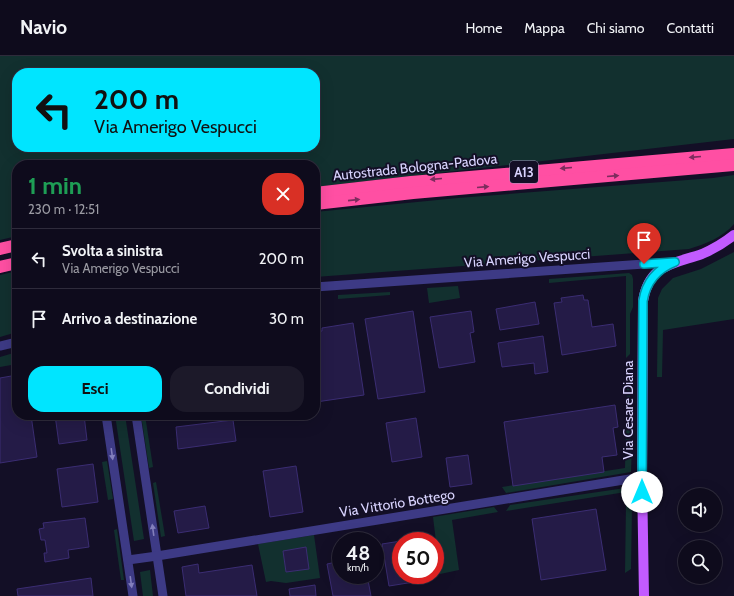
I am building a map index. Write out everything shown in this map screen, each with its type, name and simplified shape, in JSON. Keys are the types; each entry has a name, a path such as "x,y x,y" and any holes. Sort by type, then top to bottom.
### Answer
{"highway":[{"name":"Autostrada Bologna-Padova","path":"320,192 411,182 734,154"},
{"name":"Autostrada Bologna-Padova","path":"320,203 413,193 734,166"},
{"path":"0,249 12,246"},
{"path":"0,267 12,264"}],"main road":[{"name":"Via Amerigo Vespucci","path":"675,262 712,250 734,235"},
{"name":"Via Cesare Diana","path":"644,596 642,477 643,301 647,286 651,279 665,266 675,262"}],"street":[{"name":"Via Amerigo Vespucci","path":"320,288 675,262"},
{"path":"0,346 12,343"},
{"path":"107,420 133,596"},
{"path":"137,420 162,596"},
{"name":"Via Vittorio Bottego","path":"128,560 642,477"}],"green space":[{"path":"0,56 734,56 734,139 320,186 320,160 12,160 12,237 0,240"},
{"path":"734,175 734,224 719,237 689,249 320,277 320,212 458,198 713,178"},
{"path":"734,252 734,319 663,330 662,377 657,377 658,298 662,289 673,278 701,269"},
{"path":"12,272 12,333 0,337 0,275"},
{"path":"629,273 632,275 633,279 633,307 630,314 630,354 626,358 626,276 549,283 549,279"},
{"path":"458,286 460,298 429,303 427,288"},
{"path":"390,292 390,295 338,299 338,295"},
{"path":"12,353 12,365 0,367 0,357"},
{"path":"627,387 630,390 630,438 632,443 631,472 506,493 502,487 625,468"},
{"path":"116,420 126,420 144,539 134,541"},
{"path":"142,420 146,420 153,467 149,468"},
{"path":"107,461 113,499 108,500 102,462"},
{"path":"156,482 165,536 161,537 153,483"},
{"path":"632,487 632,496 627,498 626,492 506,511 510,505"},
{"path":"626,505 632,507 631,569 625,573"},
{"path":"494,507 498,512 452,520 459,570 444,573 444,532 435,532 433,517"},
{"path":"117,529 124,580 121,580 114,530"},
{"path":"314,535 320,578 286,583 271,581 266,582 258,544"},
{"path":"150,570 153,596 143,596 140,572"}],"building":[{"path":"583,295 584,300 588,300 592,327 613,324 616,346 562,355 554,303 562,302 561,298"},
{"path":"535,302 539,324 500,330 496,309"},
{"path":"413,311 425,392 378,399 365,319"},
{"path":"471,311 474,332 470,333 475,362 439,368 430,317"},
{"path":"353,323 364,395 320,401 320,331 322,331 322,328"},
{"path":"543,336 548,372 535,374 534,363 502,367 498,343"},
{"path":"12,376 12,420 32,420 37,457 0,463 0,378"},
{"path":"615,405 618,427 613,428 617,455 602,457 604,472 513,486 504,422"},
{"path":"416,418 422,457 392,462 386,423"},
{"path":"56,420 85,420 87,440 59,444"},
{"path":"233,420 236,441 178,449 176,427"},
{"path":"468,455 472,484 450,487 446,458"},
{"path":"93,464 98,502 62,507 57,469"},
{"path":"296,466 303,512 270,517 263,471"},
{"path":"205,506 209,528 178,533 174,511"},
{"path":"596,509 606,570 541,580 532,519"},
{"path":"85,518 89,547 68,550 69,558 45,562 44,553 47,553 45,540 41,540 39,529 44,528 43,523"},
{"path":"392,542 392,584 402,584 389,586 384,556 384,544"},
{"path":"306,547 309,569 286,572 283,551"},
{"path":"332,563 332,584 369,584 371,596 333,596 327,564"},
{"path":"198,564 199,573 252,565 257,596 186,596 182,567"},
{"path":"91,578 93,596 18,596 17,589"},
{"path":"315,585 316,596 290,596 289,589"}],"route":[{"path":"642,492 642,364 644,293 651,279 658,271 675,262 644,264"}]}
